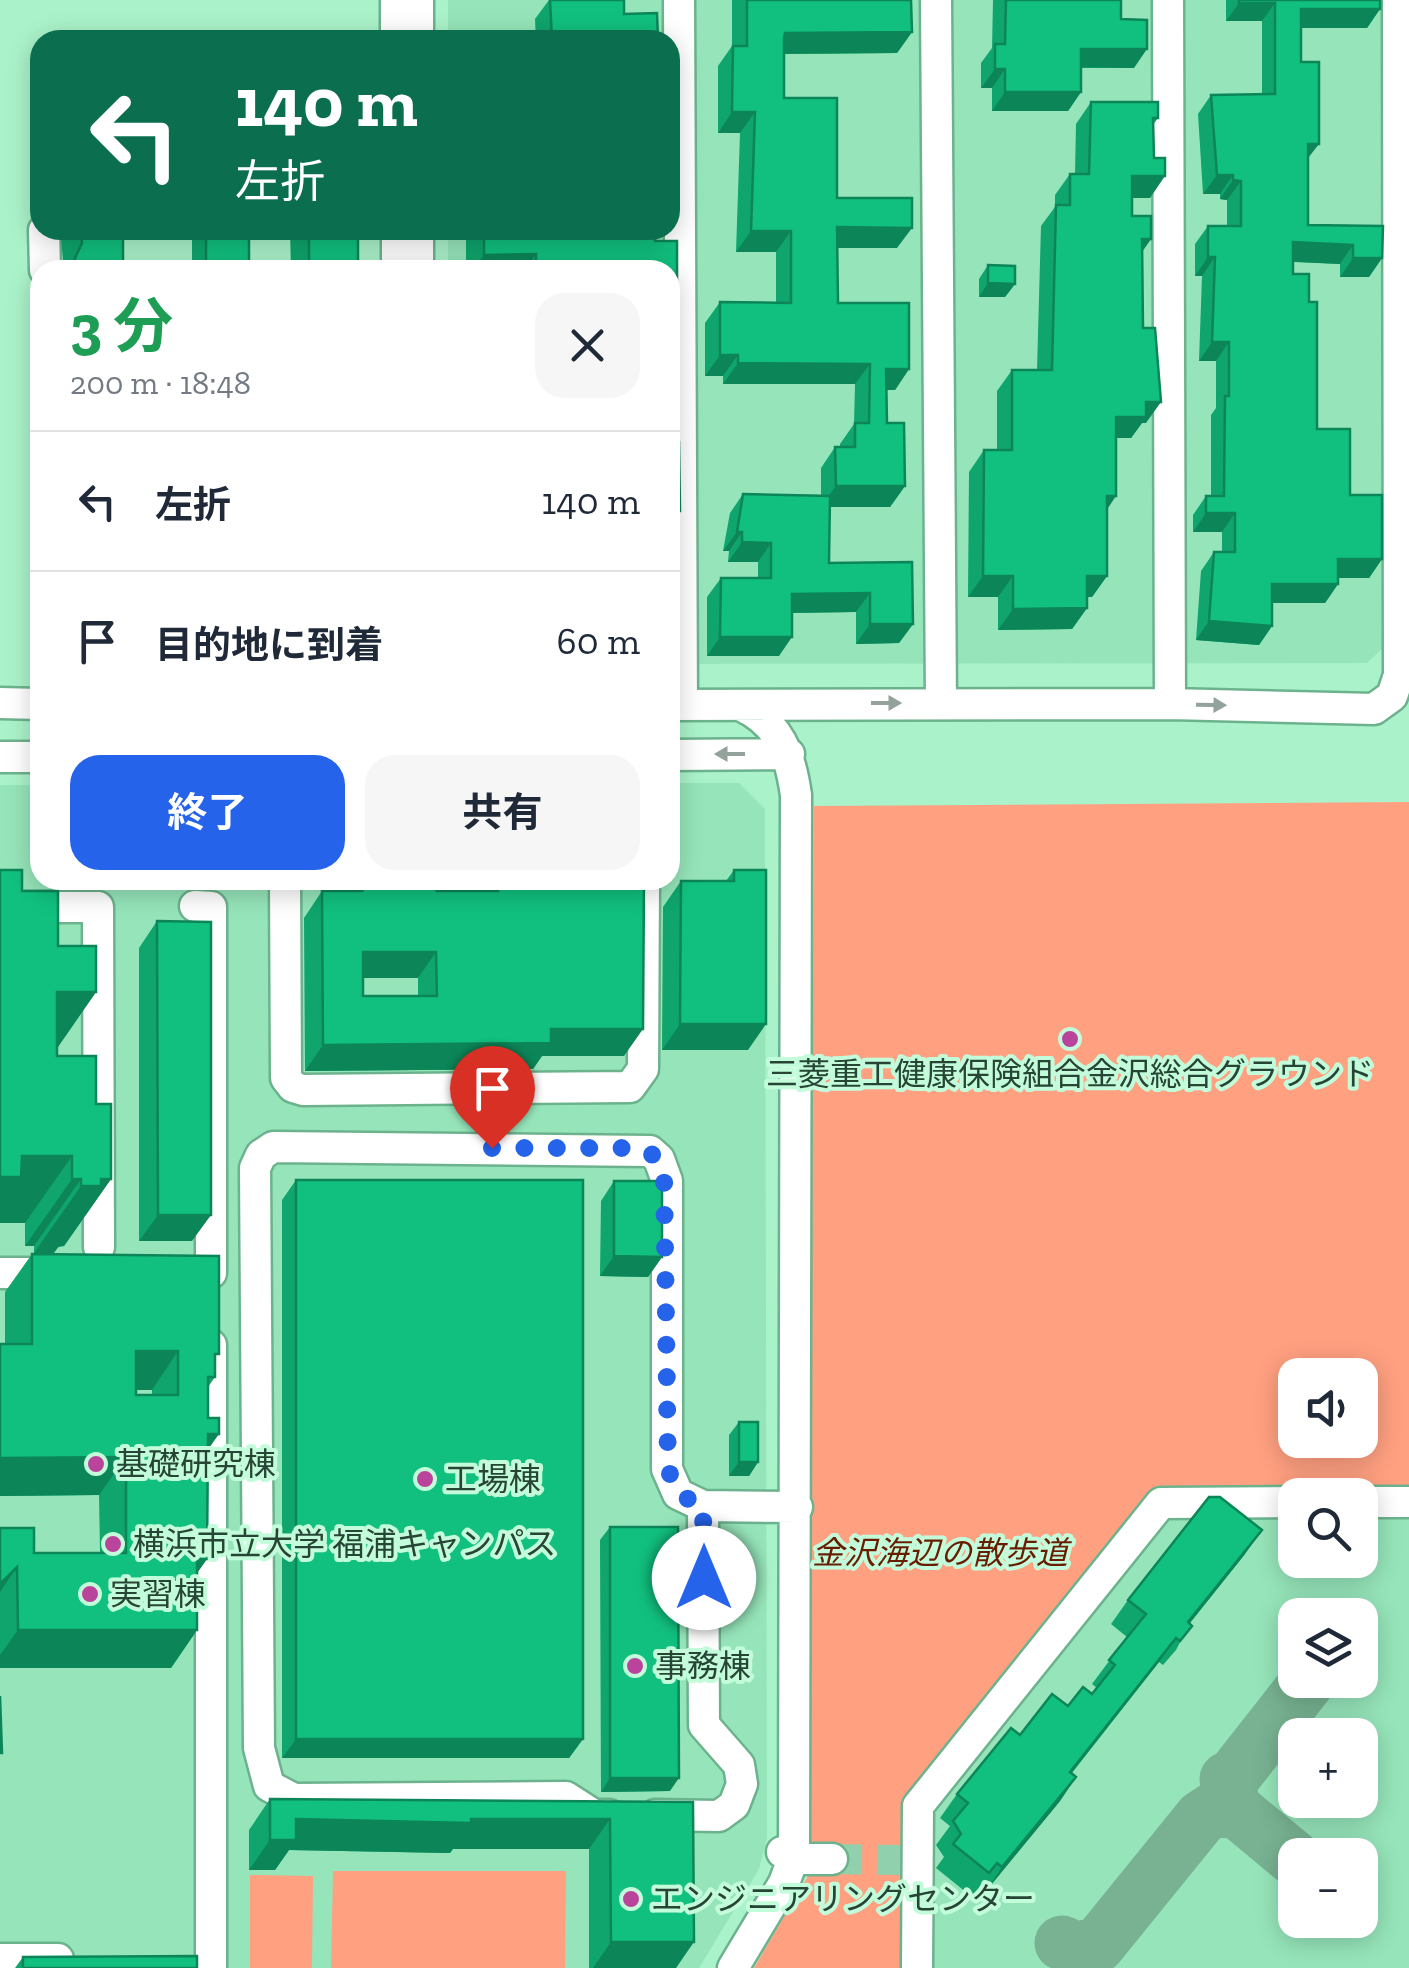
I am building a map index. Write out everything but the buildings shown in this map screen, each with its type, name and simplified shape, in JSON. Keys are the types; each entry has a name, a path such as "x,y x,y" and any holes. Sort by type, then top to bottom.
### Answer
{"street":[{"path":"396,0 396,30"},
{"path":"418,0 418,30"},
{"path":"679,0 679,30"},
{"path":"936,0 941,703"},
{"path":"1168,0 1170,704"},
{"path":"680,705 1170,704 1374,709 1392,696 1399,676 1398,0"},
{"path":"0,704 30,704"},
{"path":"733,1968 784,1883 788,1854 791,1507 783,794 790,754 816,715 836,704"},
{"path":"740,705 766,719 790,754"},
{"path":"680,755 790,754"},
{"path":"0,757 30,757"},
{"path":"285,890 286,1078 292,1087 622,1090 637,1081 643,1069 644,890"},
{"path":"0,907 98,906 99,1247"},
{"path":"172,1958 211,1963 211,907 194,906"},
{"path":"703,1506 704,1724 742,1774 740,1796 728,1812 594,1815 566,1797 294,1799 269,1786 259,1737 255,1168 261,1154 273,1147 650,1152 659,1159 667,1181 668,1469 678,1494 703,1506 791,1507"},
{"path":"0,1274 115,1274"},
{"path":"173,1274 211,1274"},
{"path":"916,1968 909,1860 918,1806 1161,1502 1278,1502"},
{"path":"1378,1502 1409,1502"},
{"path":"788,1854 832,1859"},
{"path":"719,1968 788,1854"},
{"path":"0,1959 96,1959"}],"shaded area":[{"path":"448,0 1384,0 1382,649 1367,663 680,664 680,260 448,260 448,240 680,240 680,30 448,30"},
{"path":"680,783 739,783 765,809 767,1838 759,1869 699,1968 0,1968 0,785 30,785 30,890 680,890"},
{"path":"1152,1497 1278,1499 1278,1578 1378,1578 1378,1500 1409,1500 1409,1968 909,1968 908,1804"}],"green space":[{"name":"三菱重工健康保険組合金沢総合グラウンド","path":"1409,802 1409,1499 1378,1498 1378,1478 1278,1478 1278,1496 1150,1494 905,1803 906,1968 754,1968 808,1876 814,806"},
{"path":"333,1871 566,1871 565,1968 331,1968"},
{"path":"250,1875 313,1876 312,1968 250,1968"}],"taxiway":[{"path":"1235,1811 1229,1791 1233,1777 1295,1698"},
{"path":"1227,1779 1230,1805 1278,1845"},
{"path":"1062,1943 1075,1949 1098,1945 1201,1818 1213,1810 1235,1811"}],"tunnel":[{"path":"832,1859 901,1860"}],"place":[{"name":"三菱重工健康保険組合金沢総合グラウンド","path":"1070,1039"},
{"name":"基礎研究棟","path":"96,1464"},
{"name":"工場棟","path":"425,1479"},
{"name":"横浜市立大学 福浦キャンパス","path":"113,1544"},
{"name":"実習棟","path":"90,1594"},
{"name":"事務棟","path":"635,1666"},
{"name":"エンジニアリングセンター","path":"631,1899"}],"route":[{"path":"492,1148 638,1148 659,1159 664,1169 668,1469 678,1494 703,1506 704,1578"}],"park label":[{"name":"金沢海辺の散歩道","path":"940,1553"}]}
